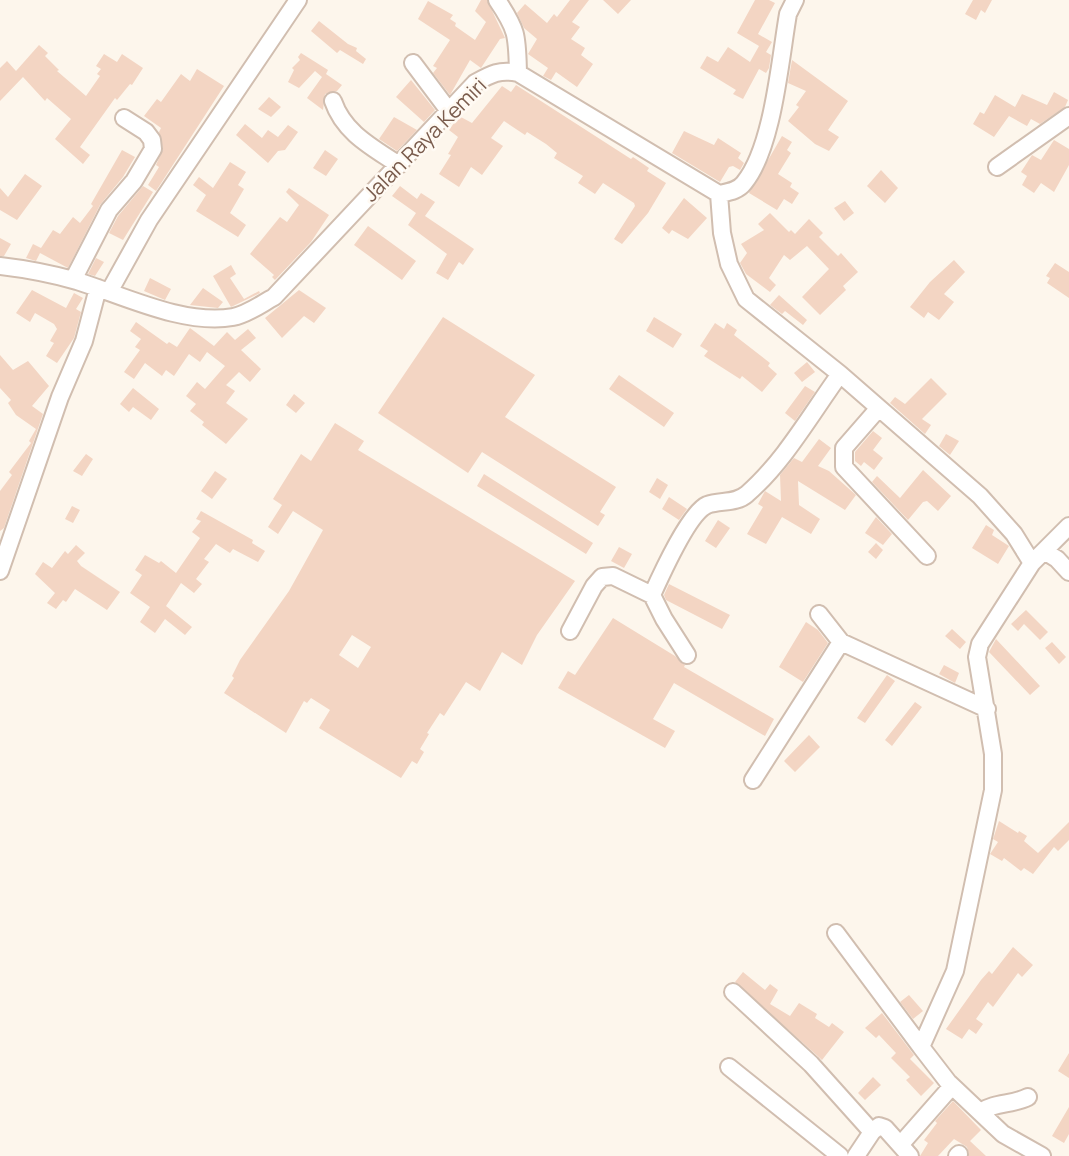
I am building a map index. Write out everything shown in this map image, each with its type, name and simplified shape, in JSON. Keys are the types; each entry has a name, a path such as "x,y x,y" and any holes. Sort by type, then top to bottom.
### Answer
{"street":[{"path":"0,571 60,396 104,290 298,0"},
{"path":"497,0 513,24 518,44 519,73 719,194 735,191 744,184 758,160 764,144 788,14 795,0"},
{"path":"413,63 449,111"},
{"name":"Jalan Raya Kemiri","path":"0,266 73,280 184,315 222,318 248,312 274,297 475,83 494,72 506,70 519,73"},
{"path":"333,101 339,118 352,132 399,165"},
{"path":"997,167 1069,116"},
{"path":"73,280 109,210 134,181 153,149 152,140 146,132 124,118"},
{"path":"719,194 722,233 727,253 746,299 840,374 980,496 1038,557 1057,559 1069,572"},
{"path":"652,595 670,556 697,512 707,505 735,500 746,495 775,463 840,374"},
{"path":"878,409 844,448 844,467 927,556"},
{"path":"921,1047 954,971 993,790 993,754 987,709 978,672 977,657 980,644 1038,557 1067,532"},
{"path":"570,631 594,586 602,577 613,576 652,595 663,619 687,655"},
{"path":"819,614 842,642 987,709"},
{"path":"753,780 842,642"},
{"path":"836,933 952,1086 1003,1134 1042,1156"},
{"path":"733,992 812,1064 872,1132"},
{"path":"729,1067 840,1156"},
{"path":"856,1156 872,1132 879,1126 885,1128 905,1150 952,1086"},
{"path":"980,1112 990,1105 1020,1101 1028,1097"}],"building":[{"path":"481,0 487,0 505,38 500,39 481,68 470,60 450,95 433,73 437,68 433,66 450,40 418,19 428,1 453,15 450,19 456,23 455,26 475,40 486,22 475,11"},
{"path":"570,0 589,0 572,22 580,27 571,39 585,48 581,55 593,64 577,87 556,72 551,80 543,76 548,68 528,54 537,39 524,28 517,13 525,4 547,23 554,14 557,17"},
{"path":"603,0 631,0 618,14"},
{"path":"755,0 769,0 775,3 758,34 772,42 766,52 771,55 766,73 759,69 743,99 733,94 736,90 700,68 707,56 718,62 728,47 750,62 759,46 737,33"},
{"path":"973,0 992,0 985,13 981,10 976,20 965,14"},
{"path":"319,21 348,44 357,48 356,51 366,59 363,64 340,50 337,53 311,31"},
{"path":"39,45 48,53 45,56 59,70 57,71 86,96 100,76 97,74 101,69 96,66 104,54 117,62 122,54 143,68 132,85 130,84 117,100 115,98 80,147 90,155 83,164 55,139 71,119 47,98 45,101 23,77 0,101 0,68 7,61 16,71"},
{"path":"301,53 328,70 326,74 342,85 337,91 325,94 323,110 307,98 322,77 315,71 299,88 288,82 294,70 292,68 300,60 298,57"},
{"path":"792,60 848,101 828,130 839,137 829,151 815,144 788,121 799,107 796,105 806,91 788,83"},
{"path":"197,69 224,86 156,191 148,185 159,167 156,165 163,149 159,132 161,128 144,116 157,99 161,102 181,74 190,81"},
{"path":"411,80 435,110 424,122 396,97"},
{"path":"516,85 631,159 633,157 649,168 647,171 666,183 648,213 622,244 614,239 635,206 634,203 603,183 595,194 578,183 583,176 554,158 557,153 546,144 527,132 525,135 504,121 491,138 503,146 482,175 471,167 459,187 439,174 451,155 448,154 458,137 449,130 459,116 472,123 502,86 511,92"},
{"path":"1054,92 1068,100 1065,107 1040,124 1031,119 1027,126 1009,116 994,137 973,124 980,112 984,114 995,95 1015,107 1022,94 1047,105"},
{"path":"269,97 281,107 271,117 258,109"},
{"path":"394,117 417,130 397,151 379,139"},
{"path":"245,124 262,138 268,130 278,137 288,125 298,132 285,150 278,151 268,163 236,135"},
{"path":"684,131 714,145 718,138 741,153 738,158 744,163 740,170 733,166 729,167 720,182 672,153"},
{"path":"782,136 792,142 787,150 791,153 778,174 792,183 790,187 799,193 792,204 784,199 777,210 749,193"},
{"path":"1054,140 1069,149 1069,165 1054,192 1041,183 1034,193 1022,185 1027,176 1021,172 1032,155 1041,160"},
{"path":"122,150 135,157 123,177 100,205 68,268 40,253 36,261 26,258 33,244 41,248 53,230 60,234 73,217 80,223 93,206 91,204"},
{"path":"325,150 338,159 326,176 313,168"},
{"path":"230,162 246,172 238,185 244,189 230,213 246,225 238,237 196,211 206,195 193,185 199,177 213,188"},
{"path":"881,170 898,188 885,203 867,186"},
{"path":"25,174 42,186 17,220 0,210 0,188 8,197"},
{"path":"143,186 153,192 123,240 109,233 118,216"},
{"path":"400,186 417,199 421,193 435,202 425,216 474,249 463,265 459,262 448,280 436,273 447,254 408,225 416,213 392,196"},
{"path":"289,188 329,215 311,242 275,280 272,277 274,275 250,254 280,217 287,222 299,205 286,192"},
{"path":"684,198 707,218 688,239 672,230 669,234 662,228"},
{"path":"845,201 854,213 844,221 834,208"},
{"path":"770,213 789,232 791,230 795,234 809,219 823,233 819,237 838,256 841,253 858,272 843,286 846,290 820,315 802,297 829,269 807,246 790,260 784,255 769,278 776,285 770,292 746,274 740,263 747,253 741,244 764,230 758,224"},
{"path":"368,226 416,261 402,280 354,245"},
{"path":"0,238 11,244 4,256 0,256"},
{"path":"96,258 104,262 95,276 88,274"},
{"path":"954,260 965,272 944,294 954,302 939,320 928,312 924,318 910,307 930,282"},
{"path":"1055,263 1069,272 1069,298 1047,283 1050,278 1046,276"},
{"path":"231,265 236,274 230,278 244,299 259,291 260,293 231,307 213,276"},
{"path":"150,278 171,289 165,300 144,291"},
{"path":"203,288 223,302 218,308 190,305"},
{"path":"32,290 66,308 74,293 83,298 76,309 81,312 74,338 57,363 46,356 54,343 50,341 57,329 54,324 35,313 30,322 16,313"},
{"path":"299,290 326,308 314,323 304,316 282,338 265,318"},
{"path":"779,295 807,320 803,325 785,311 782,314 770,305"},
{"path":"443,317 535,375 505,417 616,487 600,512 605,515 598,526 482,452 468,473 378,413"},
{"path":"654,317 682,334 673,348 646,331"},
{"path":"136,322 167,344 169,342 177,347 190,328 214,346 227,332 235,340 248,329 256,338 241,350 261,369 250,382 239,372 226,385 235,391 226,403 248,419 226,444 202,425 204,422 190,411 196,404 186,396 197,382 205,389 225,366 207,352 200,362 189,354 174,376 166,370 162,376 145,363 134,379 124,372 140,350 135,347 141,339 130,331"},
{"path":"715,323 724,329 727,323 737,330 734,335 770,363 768,366 777,374 762,392 742,376 740,379 704,356 708,351 700,346"},
{"path":"0,355 13,370 28,361 49,386 32,406 43,414 4,528 0,531 0,491 12,475 9,472 31,443 29,441 36,429 16,415 8,403 11,400 0,388"},
{"path":"807,362 815,372 802,382 794,373"},
{"path":"619,375 674,413 664,427 609,389"},
{"path":"931,378 947,394 922,419 931,425 925,434 890,403 895,397 905,404"},
{"path":"805,386 815,392 795,421 785,413"},
{"path":"133,388 159,409 151,420 133,407 129,412 120,404"},
{"path":"294,394 305,403 296,413 286,405"},
{"path":"335,423 364,441 358,450 575,581 537,635 522,665 502,652 480,691 466,682 444,716 440,713 427,733 429,734 420,749 424,752 417,764 412,761 401,778 319,728 330,710 311,698 307,703 304,701 286,733 224,693 234,678 232,676 240,660 289,591 323,530 293,511 278,534 268,527 282,505 273,499 301,454 311,461","holes":["352,635 371,647 358,668 339,655"]},
{"path":"873,431 882,438 873,450 883,458 874,470 864,462 861,466 855,461 855,452"},
{"path":"946,434 959,441 950,455 939,446"},
{"path":"819,439 831,448 818,466 829,471 856,495 845,510 798,481 799,505 820,519 811,534 782,517 766,544 747,534 763,507 758,504 765,491 781,501 780,475 794,458 802,462"},
{"path":"86,454 93,459 82,476 73,471"},
{"path":"923,470 951,496 938,511 927,501 923,502 908,520 872,482 877,476 900,498"},
{"path":"215,471 227,479 212,499 201,491"},
{"path":"484,474 593,543 586,554 477,486"},
{"path":"657,478 668,485 660,499 649,492"},
{"path":"669,497 687,509 679,520 662,509"},
{"path":"72,506 80,510 73,523 65,519"},
{"path":"201,511 253,540 252,543 265,551 258,562 233,549 230,553 216,544 204,559 209,562 196,579 202,584 194,593 181,583 166,606 192,627 185,635 165,619 155,633 140,622 150,607 130,593 142,575 135,570 145,555 159,563 161,561 176,573 200,538 192,532 201,521 196,519"},
{"path":"876,517 892,534 883,545 865,533"},
{"path":"718,520 730,528 716,548 705,541"},
{"path":"986,525 994,530 992,535 1009,546 998,564 972,548"},
{"path":"876,543 883,550 876,559 868,552"},
{"path":"76,545 85,553 77,561 81,566 120,592 107,610 75,589 66,602 63,600 56,609 47,603 55,593 35,574 43,562 52,568 65,551 68,554"},
{"path":"619,547 632,554 624,568 611,561"},
{"path":"669,584 730,615 722,629 666,600 664,595"},
{"path":"1026,610 1048,632 1040,640 1024,624 1018,631 1011,624"},
{"path":"613,618 675,656 685,665 684,667 774,719 765,736 674,683 653,719 675,731 665,748 558,688 568,671 575,675"},
{"path":"806,622 818,630 828,643 803,682 779,667"},
{"path":"952,629 966,642 960,649 945,636"},
{"path":"996,639 1040,686 1030,695 989,652"},
{"path":"1052,642 1066,657 1059,664 1045,648"},
{"path":"944,665 959,673 955,683 939,674"},
{"path":"887,675 895,681 865,723 857,718"},
{"path":"915,702 922,707 892,746 885,740"},
{"path":"809,735 820,747 795,772 784,761"},
{"path":"999,821 1027,836 1024,841 1038,853 1069,822 1069,840 1058,851 1054,847 1033,874 1024,868 1021,871 1004,858 1002,861 990,854 998,842 993,839"},
{"path":"1013,947 1033,965 1022,977 1018,973 993,1007 988,1002 976,1019 983,1024 976,1034 969,1029 962,1039 946,1029 981,980 989,971 992,974"},
{"path":"743,972 765,990 770,984 778,990 770,1004 790,1016 799,1003 817,1014 815,1018 829,1027 832,1023 844,1032 822,1060 735,982"},
{"path":"909,995 923,1011 913,1019 900,1002"},
{"path":"882,1013 914,1055 910,1059 934,1083 921,1096 906,1080 910,1077 891,1058 896,1053 879,1035 876,1038 865,1028"},
{"path":"1069,1053 1069,1078 1058,1071"},
{"path":"873,1077 881,1085 865,1100 858,1093"},
{"path":"953,1101 981,1130 970,1141 986,1156 969,1156 967,1147 954,1139 938,1156 920,1156 928,1143 924,1140 937,1123 935,1121"},
{"path":"1069,1107 1069,1134 1064,1143 1052,1136"}]}
